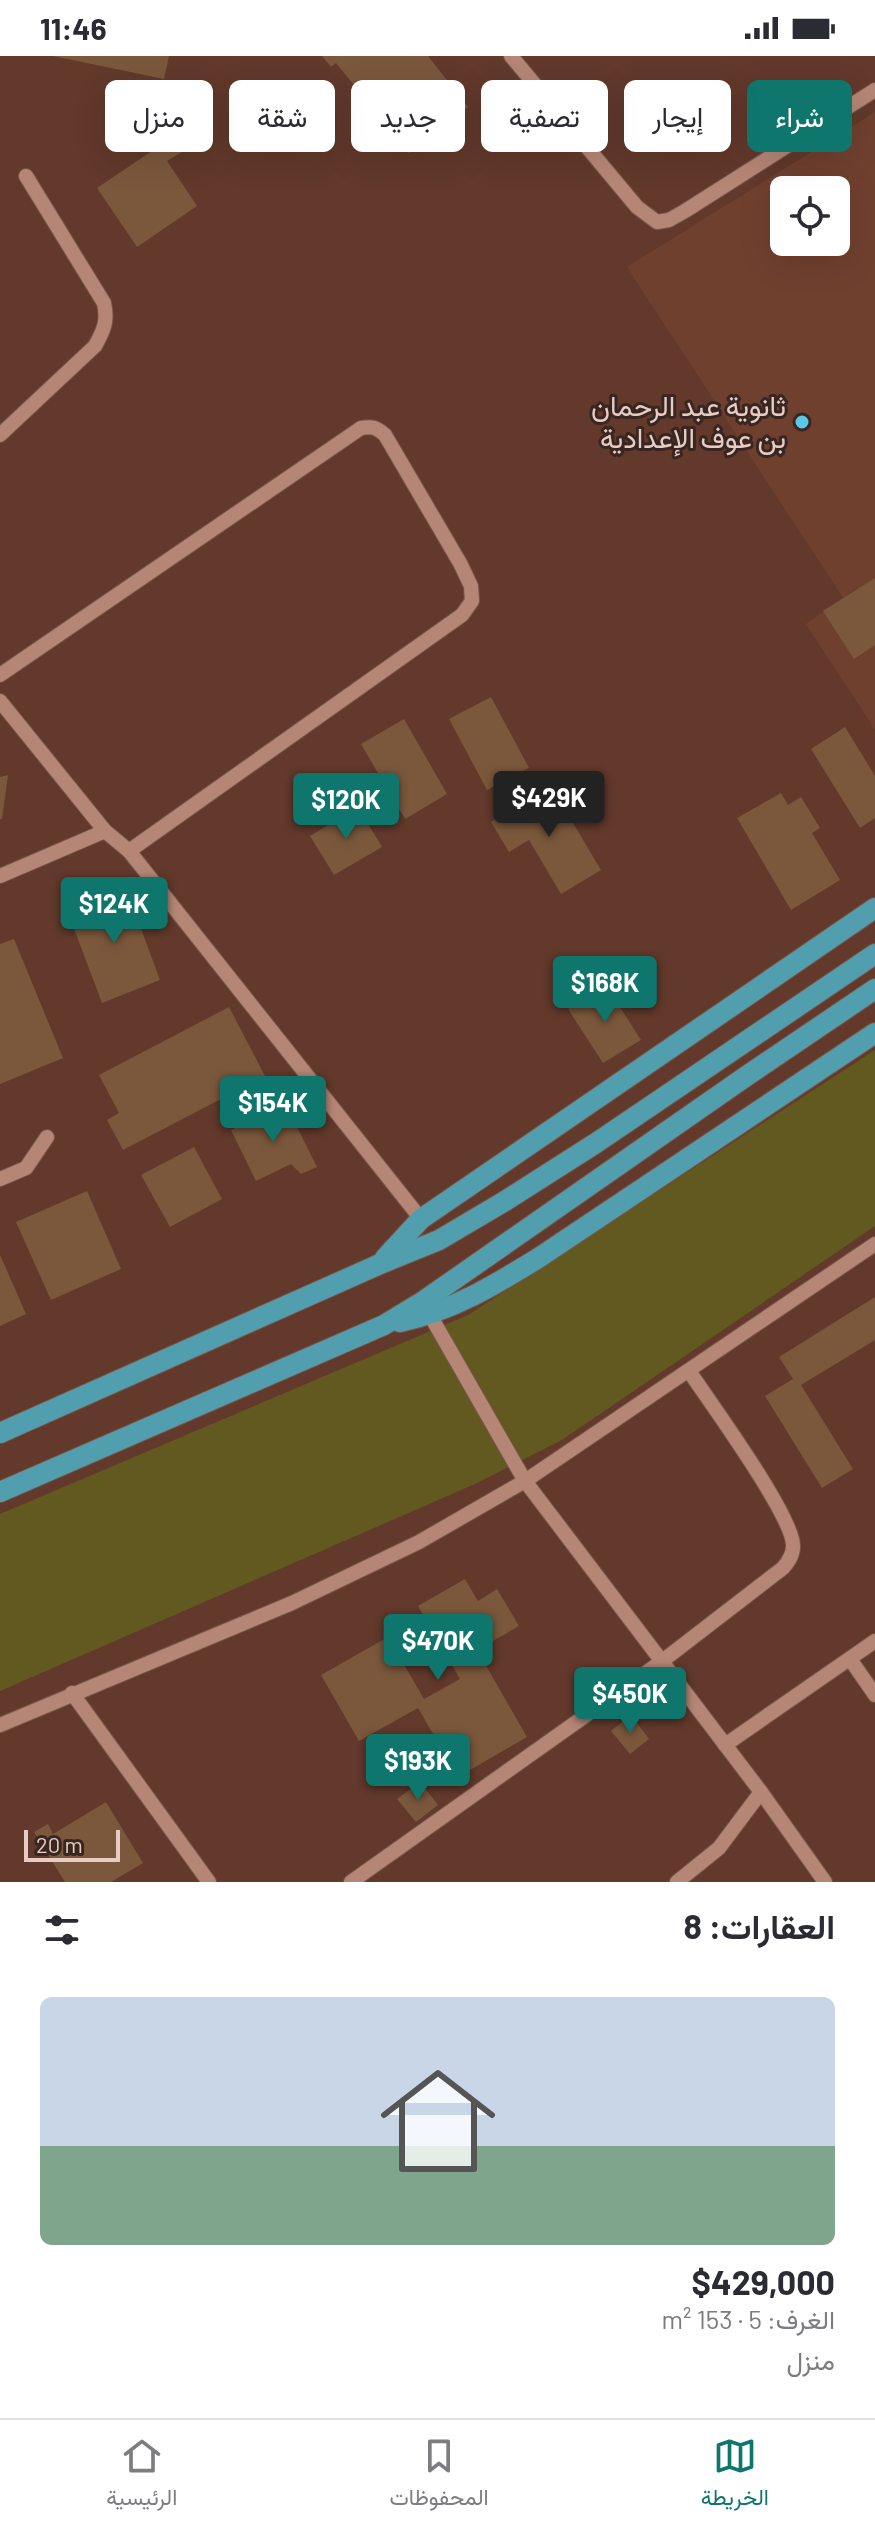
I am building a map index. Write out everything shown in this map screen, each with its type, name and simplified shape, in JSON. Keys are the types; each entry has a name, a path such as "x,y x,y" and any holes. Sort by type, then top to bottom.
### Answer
{"main road":[{"path":"380,1264 421,1219 875,908"},
{"path":"0,1433 439,1240 596,1143 875,954"},
{"path":"426,1309 745,1077 875,989"},
{"path":"0,1492 384,1325 485,1290 540,1257 875,1033"}],"street":[{"path":"511,56 637,207 657,222 669,220 685,211 875,90"},
{"path":"0,435 95,346 105,329 107,315 104,303 26,176"},
{"path":"0,675 361,428 372,426 385,435 460,563 471,586 472,601 462,615 129,851"},
{"path":"0,701 105,831 129,851 421,1219"},
{"path":"0,876 105,831"},
{"path":"0,1179 26,1168 47,1137"},
{"path":"0,1725 292,1603 419,1542 525,1481 875,1244"},
{"path":"426,1309 525,1481 761,1792 825,1882"},
{"path":"351,1882 661,1662 783,1568 791,1558 794,1544 779,1507 689,1371"},
{"path":"725,1745 875,1641"},
{"path":"850,1659 875,1695"},
{"path":"72,1693 209,1882"},
{"path":"677,1882 719,1848 761,1792"}],"shaded area":[{"name":"ثانوية عبد الرحمان بن عوف الإعدادية","path":"875,112 875,730 806,624 843,598 627,267 770,178 770,256 850,256 850,176 773,176 811,152 852,152 852,126"},
{"path":"875,1050 875,1226 562,1440 475,1484 0,1691 0,1514 468,1315"}],"building":[{"path":"53,56 169,56 164,79"},
{"path":"322,56 428,56 447,80 351,81 336,63 331,67"},
{"path":"151,152 182,152 167,161 197,206 137,247 97,188"},
{"path":"875,578 875,645 854,659 823,611"},
{"path":"491,697 529,768 487,790 449,719"},
{"path":"404,719 447,794 405,819 361,744"},
{"path":"845,727 875,776 875,818 860,828 811,749"},
{"path":"8,775 2,819 0,819 0,777"},
{"path":"551,786 601,870 561,894 529,840 509,852 491,822"},
{"path":"781,793 788,805 801,797 820,828 812,833 840,880 791,910 737,818"},
{"path":"358,807 382,847 334,875 310,836"},
{"path":"126,888 160,980 102,1003 67,910"},
{"path":"14,939 63,1058 0,1084 0,944"},
{"path":"606,985 641,1040 603,1063 568,1009"},
{"path":"229,1007 265,1076 123,1150 107,1120 119,1113 99,1075"},
{"path":"285,1103 317,1167 301,1174 291,1164 256,1181 231,1130"},
{"path":"194,1147 222,1199 170,1227 141,1175"},
{"path":"87,1191 121,1269 51,1300 16,1222"},
{"path":"0,1255 26,1314 0,1326"},
{"path":"875,1297 875,1340 801,1385 853,1469 822,1488 765,1396 793,1379 779,1357"},
{"path":"465,1579 478,1601 497,1589 519,1626 477,1650 527,1737 458,1777 418,1708 359,1741 321,1675 388,1637 424,1699 460,1679 418,1606"},
{"path":"631,1715 649,1739 630,1754 611,1731"},
{"path":"420,1782 438,1805 416,1822 397,1799"},
{"path":"106,1802 143,1863 111,1882 65,1882 34,1832 48,1824 53,1834"}],"place":[{"name":"ثانوية عبد الرحمان بن عوف الإعدادية","path":"802,422"}]}
